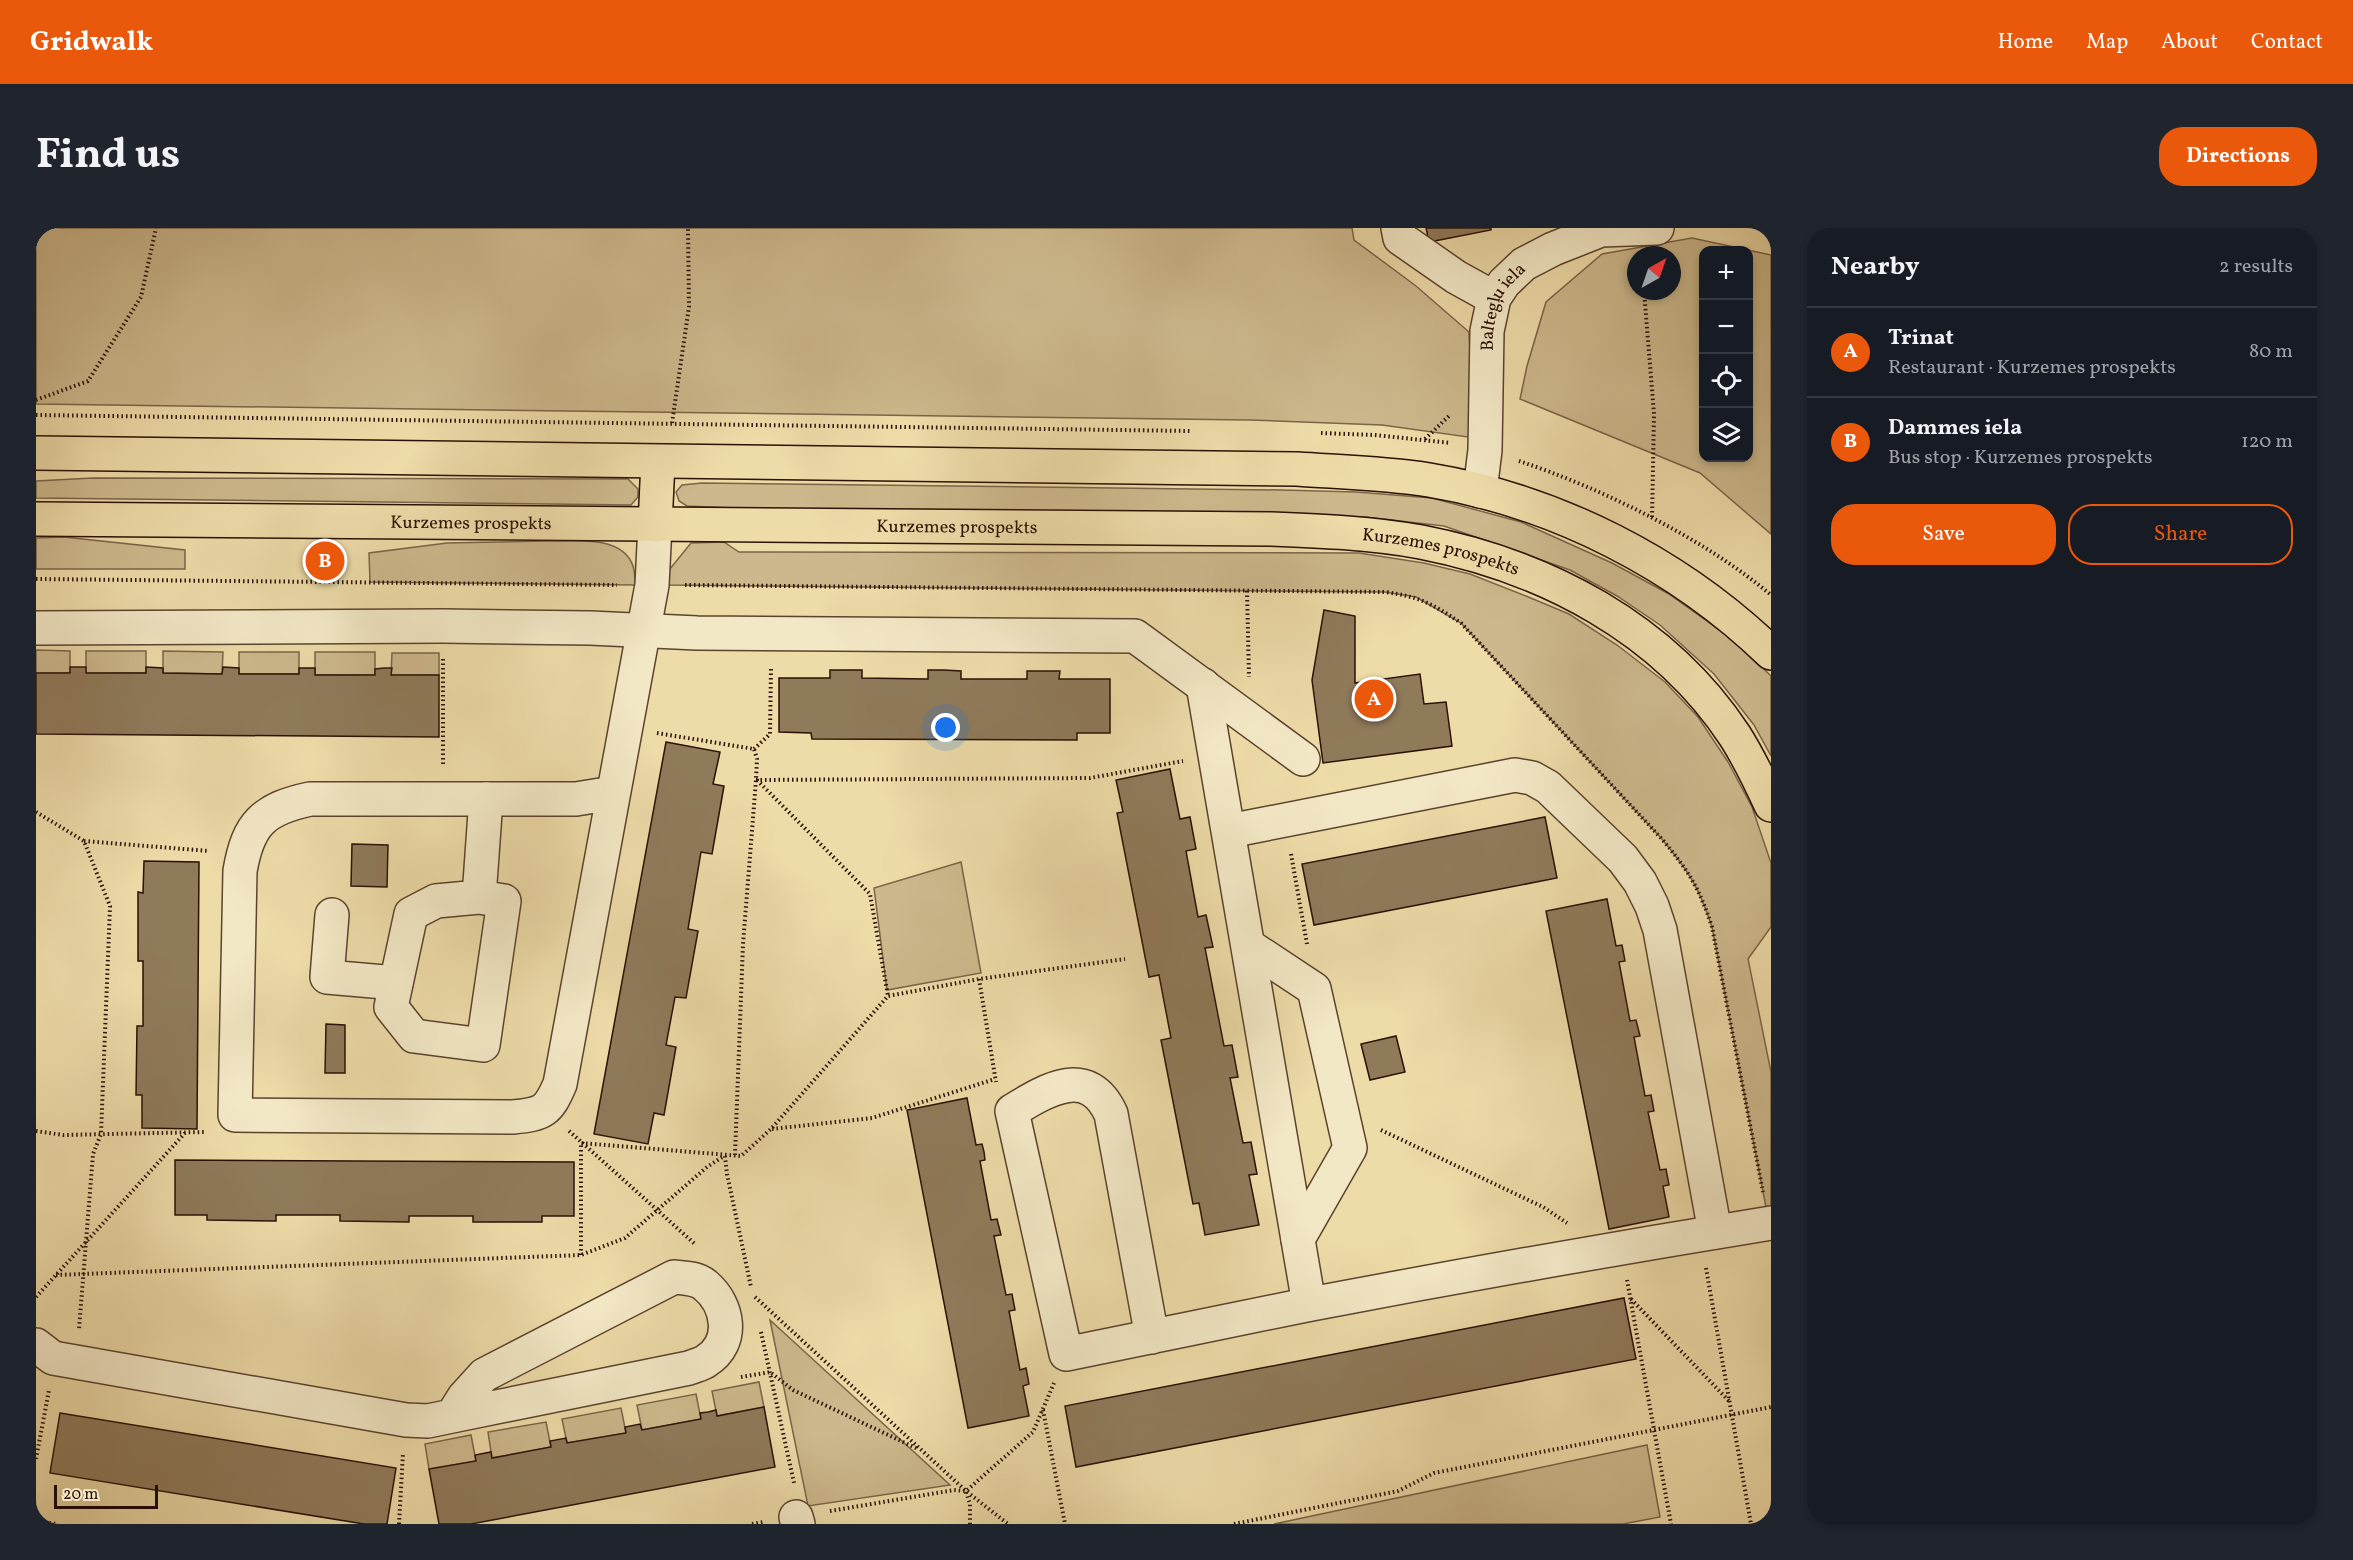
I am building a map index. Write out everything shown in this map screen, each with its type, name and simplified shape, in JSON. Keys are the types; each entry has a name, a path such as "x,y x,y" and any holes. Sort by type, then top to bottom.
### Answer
{"main road":[{"path":"36,453 1297,469 1389,475 1479,491 1545,511 1612,541 1664,569 1706,597 1746,629 1771,653"},
{"path":"655,525 658,462"},
{"name":"Kurzemes prospekts","path":"36,519 1271,529 1371,535 1421,542 1468,553 1512,567 1571,592 1624,623 1655,646 1684,672 1709,700 1735,735 1754,767 1771,805"}],"street":[{"path":"1398,228 1400,238 1456,278 1494,298"},
{"name":"Baltegļu iela","path":"1479,491 1485,450 1487,331 1494,298 1504,283 1524,264 1553,249 1601,230 1656,228"},
{"path":"613,794 576,799 310,799 286,804 267,815 249,838 243,853 240,872 235,1115 513,1117 536,1115 548,1108 560,1084 626,727 651,585 655,525"},
{"path":"36,628 443,626 718,633 1135,636 1303,759"},
{"path":"1203,685 1309,1304"},
{"path":"1229,831 1515,775 1532,778 1548,787 1623,860 1640,882 1653,906 1662,942 1715,1232"},
{"path":"479,897 486,799"},
{"path":"479,897 504,901 483,1045 414,1036 391,1007 411,914 436,900 479,897"},
{"path":"332,915 327,977 396,983"},
{"path":"1249,946 1314,989 1350,1148 1298,1239"},
{"path":"1152,1337 1111,1114 1105,1102 1090,1089 1077,1084 1048,1090 1012,1111 1066,1354 1152,1337 1309,1304 1770,1223"},
{"path":"36,1345 53,1358 406,1420 428,1421 689,1368 706,1362 718,1351 726,1334 726,1317 718,1299 704,1284 690,1278 674,1277 484,1375 464,1397 452,1416"}],"path":[{"path":"36,400 88,381 141,297 156,228"},
{"path":"672,423 689,307 688,228"},
{"path":"1645,300 1654,414 1652,519"},
{"path":"36,579 1385,592 1416,597 1461,623 1680,860 1702,896 1712,927 1770,1223"},
{"path":"1247,591 1250,719"},
{"path":"443,626 443,799"},
{"path":"626,727 754,749 757,759 743,945 735,1155"},
{"path":"756,780 1090,778 1215,756"},
{"path":"756,780 870,894 888,996"},
{"path":"36,812 84,841 243,853"},
{"path":"1286,820 1314,989"},
{"path":"76,1362 93,1154 101,1134 110,906 84,841"},
{"path":"581,1143 741,1156 771,1129 888,996 979,979 1125,959"},
{"path":"979,979 998,1092 1012,1111"},
{"path":"771,1129 872,1118 995,1079"},
{"path":"548,1108 581,1143 701,1249"},
{"path":"1341,1111 1543,1207 1608,1250"},
{"path":"36,1131 63,1135 219,1132 235,1115"},
{"path":"36,1297 185,1133"},
{"path":"581,1143 581,1255"},
{"path":"56,1275 581,1255 625,1238 707,1167 725,1156"},
{"path":"725,1156 755,1306"},
{"path":"1715,1232 1704,1260 1751,1524"},
{"path":"744,1288 966,1491 1008,1524"},
{"path":"1671,1524 1630,1299 1730,1402"},
{"path":"760,1328 800,1509 797,1520"},
{"path":"752,1524 797,1520 954,1490 966,1491 1032,1432 1066,1354"},
{"path":"770,1372 793,1390 923,1452"},
{"path":"36,1459 50,1383"},
{"path":"1234,1524 1398,1491 1434,1473 1771,1407"},
{"path":"1043,1409 1047,1419 1065,1524"},
{"path":"399,1524 406,1420"},
{"path":"966,1491 970,1504 968,1524"},
{"path":"36,1521 56,1524"}],"shaded area":[{"path":"36,228 1352,228 1354,240 1416,286 1469,332 1475,438 1382,425 1250,420 36,404"},
{"path":"1692,238 1729,246 1699,246 1699,462 1753,462 1753,251 1771,255 1771,534 1700,473 1520,399 1546,302 1602,254 1627,250 1627,300 1681,300 1681,246 1647,246"},
{"path":"93,478 628,479 638,489 638,497 631,505 36,498 36,481"},
{"path":"702,483 1281,490 1356,492 1432,498 1521,522 1612,563 1669,594 1736,642 1771,676 1771,756 1754,725 1714,674 1660,625 1617,596 1570,570 1444,526 1365,517 734,508 687,506 679,501 676,492 682,485"},
{"path":"64,537 185,550 185,569 36,569 36,538"},
{"path":"596,542 619,549 633,566 635,585 370,582 369,553 447,543"},
{"path":"724,542 739,552 1359,553 1424,563 1470,574 1569,614 1617,645 1665,682 1698,717 1728,762 1752,807 1771,863 1771,927 1748,959 1771,1072 1771,1206 1766,1207 1712,927 1697,890 1686,870 1661,838 1461,623 1416,597 1385,592 665,585 665,575 691,543"},
{"path":"36,650 70,651 70,673 36,673"},
{"path":"86,651 146,651 146,673 86,673"},
{"path":"163,651 223,652 222,674 163,673"},
{"path":"239,652 299,652 299,674 239,674"},
{"path":"315,652 375,652 375,675 315,675"},
{"path":"392,653 439,653 439,675 391,675"},
{"path":"961,862 981,973 887,990 874,888"},
{"path":"770,1320 950,1485 808,1506"},
{"path":"759,1382 764,1407 717,1416 712,1391"},
{"path":"696,1394 701,1419 642,1430 637,1405"},
{"path":"621,1408 626,1433 567,1443 562,1419"},
{"path":"546,1422 551,1447 492,1458 488,1432"},
{"path":"471,1435 476,1461 429,1469 425,1444"},
{"path":"1647,1445 1660,1517 1623,1524 1274,1524"}],"building":[{"path":"1426,228 1491,228 1491,230 1429,242"},
{"path":"1324,610 1355,616 1355,683 1420,674 1424,704 1446,702 1452,746 1323,763 1312,680"},
{"path":"70,667 86,667 86,673 146,673 146,667 163,668 163,673 222,674 223,667 239,668 239,674 299,674 299,668 315,668 315,675 375,675 375,669 392,668 391,675 439,675 439,737 36,734 36,673 70,673"},
{"path":"830,670 862,670 862,678 928,679 928,670 944,670 961,671 961,679 1027,679 1027,671 1060,671 1059,679 1110,679 1110,733 1077,733 1077,740 812,739 811,733 779,732 779,678 830,678"},
{"path":"666,742 720,752 713,784 724,786 712,854 701,852 688,929 698,931 686,998 675,997 666,1045 676,1047 664,1115 654,1113 648,1144 594,1134"},
{"path":"1170,769 1180,819 1190,817 1196,849 1186,851 1198,917 1206,915 1213,947 1205,948 1224,1046 1232,1045 1238,1077 1230,1078 1243,1143 1251,1142 1257,1174 1249,1175 1259,1225 1205,1235 1199,1203 1193,1204 1161,1040 1171,1038 1159,975 1149,977 1117,813 1123,812 1116,780"},
{"path":"1545,817 1557,878 1314,925 1302,864"},
{"path":"352,844 388,845 387,887 351,886"},
{"path":"144,861 199,862 197,1129 142,1128 142,1095 136,1095 137,1026 143,1026 143,961 138,961 138,892 143,893"},
{"path":"1607,899 1616,946 1622,945 1625,961 1619,962 1630,1021 1636,1020 1640,1036 1634,1037 1645,1096 1651,1095 1654,1111 1648,1112 1660,1170 1666,1169 1669,1185 1663,1186 1669,1217 1609,1229 1546,911"},
{"path":"326,1024 345,1025 345,1073 325,1073"},
{"path":"1396,1036 1405,1072 1370,1080 1361,1044"},
{"path":"967,1098 976,1145 982,1144 984,1152 985,1160 980,1161 991,1220 997,1219 1001,1235 994,1236 1006,1295 1012,1294 1015,1310 1009,1311 1020,1370 1026,1368 1029,1384 1023,1386 1029,1416 968,1428 907,1110"},
{"path":"175,1160 574,1162 574,1216 542,1216 542,1222 473,1222 473,1216 409,1216 409,1222 340,1221 340,1215 276,1215 276,1221 207,1220 207,1215 175,1215"},
{"path":"1624,1298 1636,1359 1076,1467 1065,1406"},
{"path":"764,1407 775,1467 471,1524 439,1524 429,1469 476,1461 475,1455 491,1452 492,1458 551,1447 550,1441 566,1438 567,1443 626,1433 625,1427 640,1424 642,1430 701,1419 700,1413 716,1410 717,1416"},
{"path":"60,1413 396,1468 387,1524 364,1524 50,1473"}],"place":[{"name":"Dammes iela","path":"325,561"},
{"name":"Trinat","path":"1374,699"}]}
